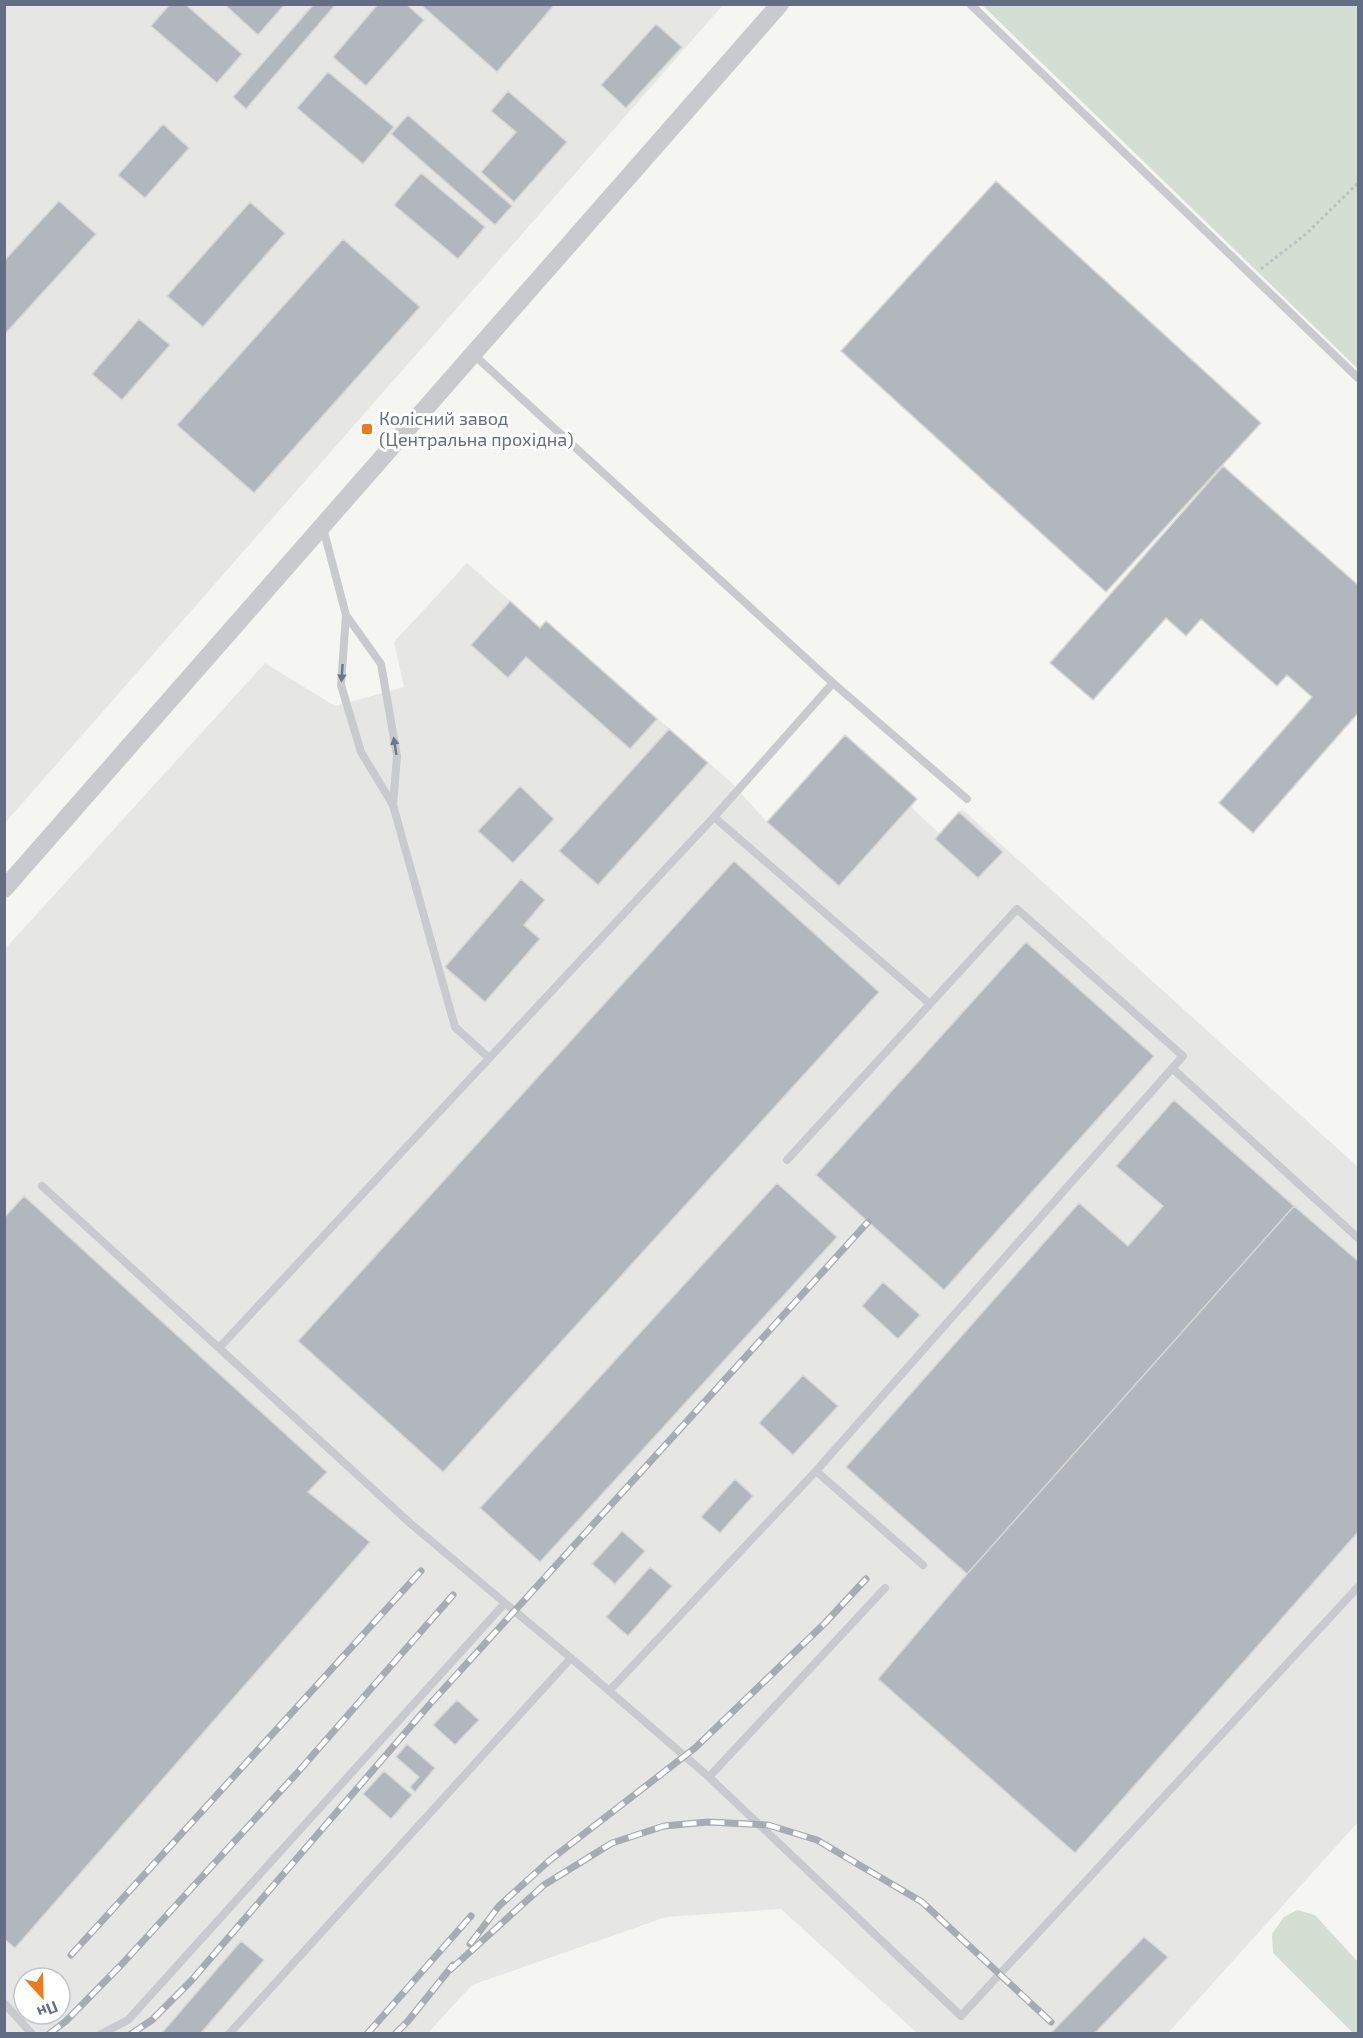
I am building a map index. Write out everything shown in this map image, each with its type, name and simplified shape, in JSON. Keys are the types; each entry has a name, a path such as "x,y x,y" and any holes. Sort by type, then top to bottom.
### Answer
{"street":[{"path":"4,889 780,4"}],"lane":[{"path":"970,4 1359,378"},
{"path":"473,354 833,682 967,799"},
{"path":"322,526 346,615 341,685 361,752 393,805 455,1027 489,1058"},
{"path":"346,615 381,664 397,756 393,805"},
{"path":"219,1348 714,817 833,682"},
{"path":"714,817 930,1004"},
{"path":"609,1691 816,1471 1183,1056 1017,909 787,1160"},
{"path":"1172,1068 1359,1238"},
{"path":"42,1186 411,1524 709,1777 962,2016 1359,1587"},
{"path":"816,1471 923,1565"},
{"path":"709,1777 885,1588"},
{"path":"101,2034 128,2020 505,1604"},
{"path":"229,2034 571,1658"},
{"path":"4,2002 32,2034"}],"path":[{"path":"1254,275 1306,234 1359,183"}],"shaded area":[{"path":"5,5 723,5 5,823"},
{"path":"982,5 1358,5 1358,369"},
{"path":"467,563 540,627 546,621 732,783 767,822 845,735 917,799 911,807 939,833 962,809 1358,1167 1358,1822 1168,2033 917,2033 781,1909 666,1917 472,1985 428,2033 5,2033 4,950 265,663 335,706 404,687 394,642"},
{"path":"1297,1910 1315,1915 1358,1962 1358,2033 1353,2033 1273,1953 1272,1934 1284,1917"}],"building":[{"path":"170,4 185,4 242,54 217,83 151,26"},
{"path":"224,4 285,4 258,35"},
{"path":"314,4 336,4 246,109 233,97"},
{"path":"378,4 406,4 424,20 366,86 333,57"},
{"path":"420,4 555,4 497,72"},
{"path":"656,24 682,47 626,108 601,85"},
{"path":"328,72 394,127 363,164 297,108"},
{"path":"508,91 567,142 514,202 481,172 516,132 491,111"},
{"path":"408,115 512,206 495,225 391,134"},
{"path":"163,124 189,148 145,198 118,175"},
{"path":"421,173 485,227 458,259 394,205"},
{"path":"996,181 1261,423 1106,592 841,351"},
{"path":"59,201 96,234 4,335 4,261"},
{"path":"250,202 285,233 203,327 167,296"},
{"path":"343,239 420,307 254,493 177,425"},
{"path":"139,319 170,345 122,400 92,374"},
{"path":"1223,466 1358,585 1358,713 1253,833 1219,803 1312,697 1287,675 1277,686 1201,619 1186,636 1166,618 1093,700 1050,663"},
{"path":"510,601 540,628 546,621 657,719 630,749 526,657 508,678 471,645"},
{"path":"669,729 708,763 598,885 559,851"},
{"path":"845,735 917,799 839,886 767,822"},
{"path":"520,786 554,819 513,863 478,831"},
{"path":"959,812 1003,852 978,878 935,839"},
{"path":"734,861 879,992 443,1472 298,1341"},
{"path":"521,879 545,900 524,925 540,939 485,1002 445,967"},
{"path":"1026,942 1154,1056 944,1290 816,1175"},
{"path":"1174,1100 1294,1206 967,1574 846,1467 1079,1203 1128,1246 1163,1206 1116,1166"},
{"path":"777,1183 837,1237 540,1562 480,1508"},
{"path":"24,1196 327,1472 308,1492 370,1542 15,1948 4,1939 4,1218"},
{"path":"1294,1206 1358,1261 1358,1532 1075,1853 878,1679 967,1574"},
{"path":"883,1282 920,1315 898,1339 862,1306"},
{"path":"803,1375 838,1406 793,1455 759,1423"},
{"path":"735,1479 753,1496 720,1533 701,1517"},
{"path":"622,1531 645,1551 615,1584 592,1564"},
{"path":"650,1567 672,1586 628,1636 606,1617"},
{"path":"457,1700 479,1720 455,1745 433,1725"},
{"path":"407,1744 435,1768 415,1792 410,1787 419,1777 396,1757"},
{"path":"384,1771 412,1795 391,1819 363,1794"},
{"path":"1144,1937 1168,1957 1094,2034 1050,2034"},
{"path":"241,1941 264,1960 200,2034 161,2034"}],"railway":[{"path":"131,2034 152,2020 191,1981 430,1704 868,1222"},
{"path":"71,1955 421,1571"},
{"path":"470,1944 499,1906 550,1860 695,1748 825,1623 866,1579"},
{"path":"49,2034 66,2021 123,1963 298,1772 453,1595"},
{"path":"450,1970 544,1885 612,1843 664,1826 708,1822 768,1825 817,1840 922,1902 1051,2022"},
{"path":"367,2034 471,1916"},
{"path":"395,2034 453,1965"}],"place":[{"name":"Колісний завод (Центральна прохідна)","path":"367,429"}]}
